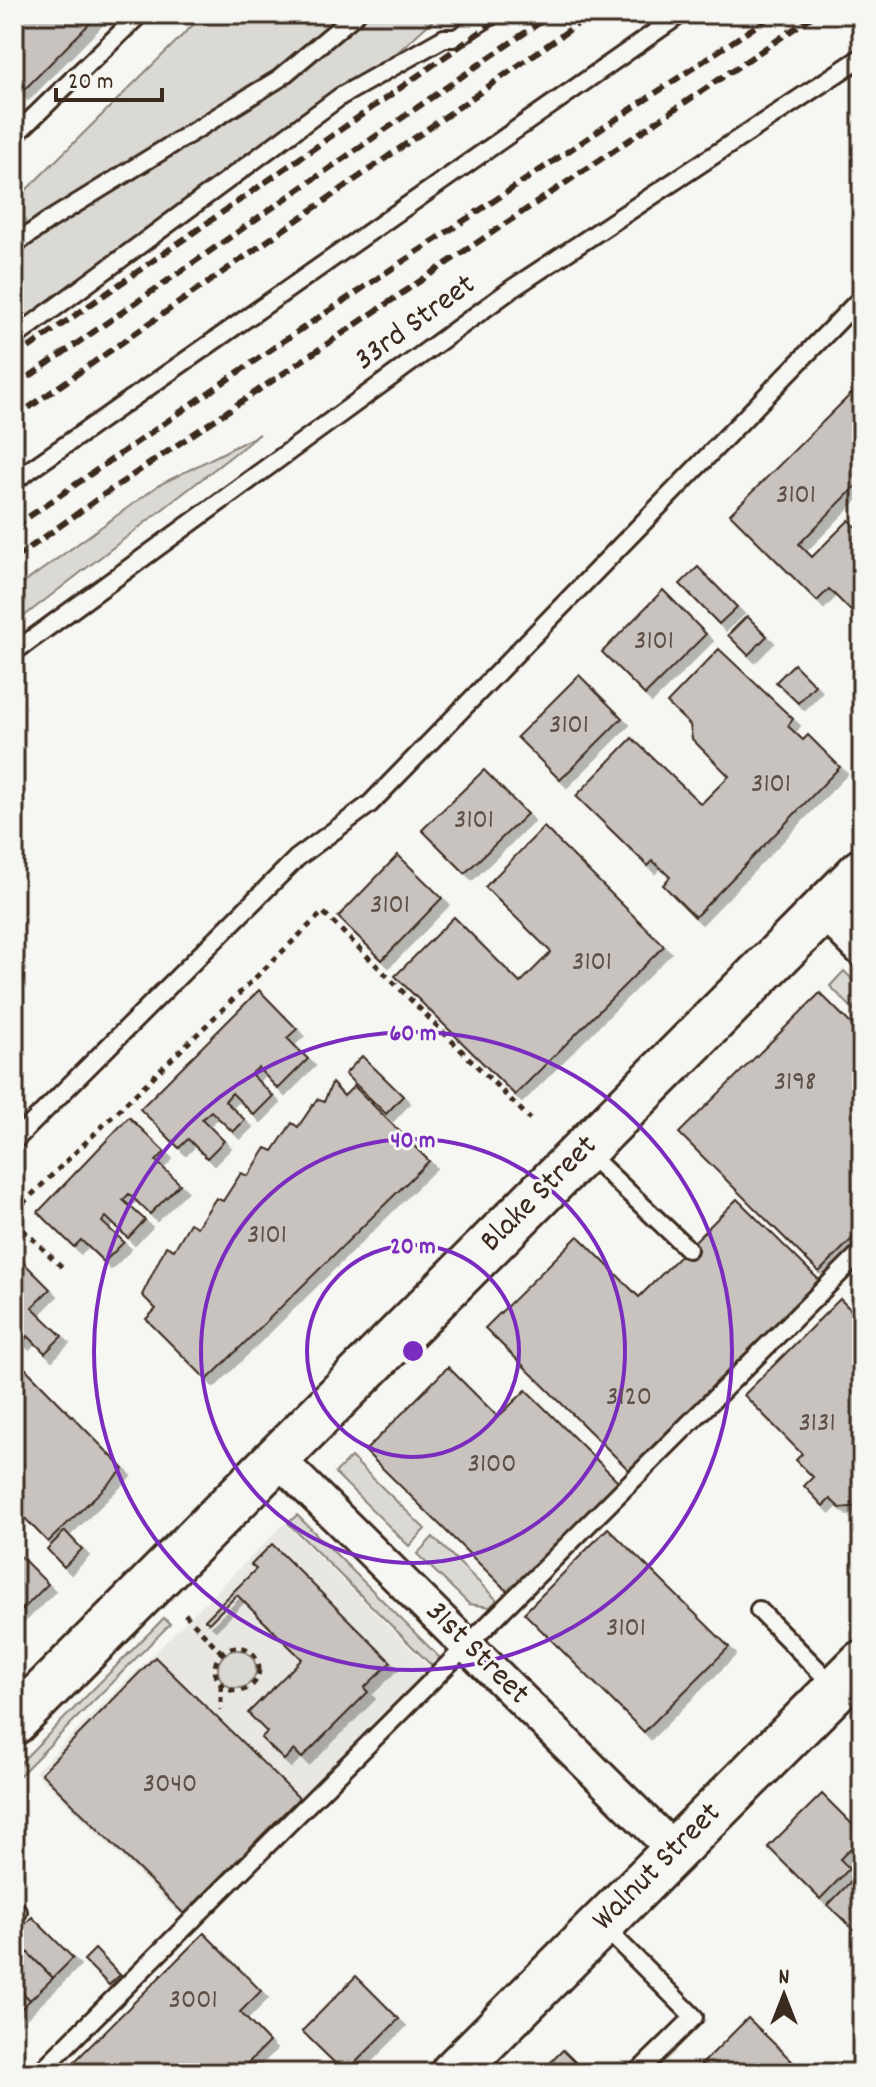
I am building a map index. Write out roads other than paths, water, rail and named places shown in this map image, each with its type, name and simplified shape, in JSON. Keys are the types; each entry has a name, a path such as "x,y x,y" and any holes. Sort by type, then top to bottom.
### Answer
{"street":[{"name":"Blake Street","path":"14,1722 862,871"},
{"path":"823,911 862,950"},
{"name":"31st Street","path":"277,1458 675,1851"},
{"name":"Walnut Street","path":"453,2073 849,1676"}],"lane":[{"path":"14,136 140,14"},
{"path":"14,245 280,78 356,14"},
{"path":"14,338 341,96 444,38 456,38 494,14"},
{"path":"14,481 681,14"},
{"name":"33rd Street","path":"14,652 513,288 862,57"},
{"path":"14,1141 297,858 370,804 862,297"},
{"path":"584,1150 688,1249"},
{"path":"39,2073 862,1251"},
{"path":"759,1610 849,1676"},
{"path":"602,1925 694,2017 637,2073"}],"railway":[{"path":"14,358 506,14"},
{"path":"14,387 552,14"},
{"path":"14,418 592,14"},
{"path":"14,527 279,344 774,14"},
{"path":"14,559 103,495 816,14"}]}
